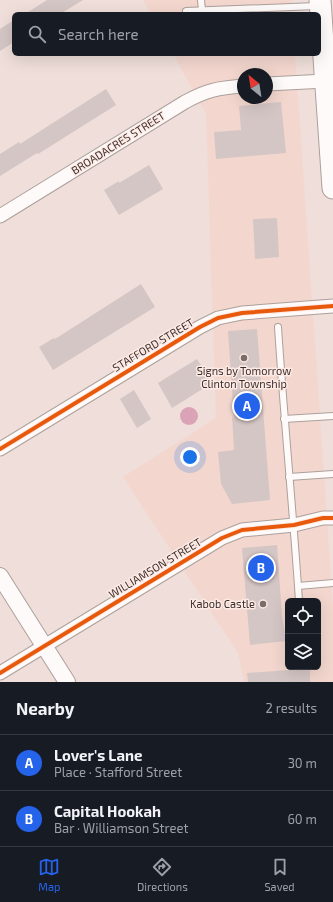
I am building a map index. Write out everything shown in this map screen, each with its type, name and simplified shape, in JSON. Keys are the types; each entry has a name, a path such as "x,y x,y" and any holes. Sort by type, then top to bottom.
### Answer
{"main road":[{"path":"321,3 333,188"}],"street":[{"path":"273,84 326,81"},
{"name":"BROADACRES STREET","path":"0,216 185,102 205,92 220,88 237,87"},
{"name":"STAFFORD STREET","path":"0,448 200,326 218,318 242,313 333,306"},
{"name":"WILLIAMSON STREET","path":"0,673 222,538 242,530 294,524 323,518 333,518"},
{"path":"0,576 67,682"}],"lane":[{"path":"201,0 202,10"},
{"path":"186,12 186,10 256,11 321,3"},
{"path":"278,327 284,419 294,524 298,598"},
{"path":"284,419 333,416"},
{"path":"289,477 333,474"},
{"path":"298,586 333,583"}],"shaded area":[{"path":"143,0 292,0 293,12 150,12"},
{"path":"174,56 295,56 333,606 333,682 244,682 238,653 123,477 216,418 206,114"},
{"path":"189,407 195,410 198,416 195,422 189,425 183,422 180,416 183,410"}],"building":[{"path":"47,0 83,0 63,12 28,12"},
{"path":"12,21 12,43 0,51 0,29"},
{"path":"106,89 116,105 0,176 0,154 19,142 20,144"},
{"path":"281,102 286,153 216,159 214,132 241,130 239,106 273,104 273,103"},
{"path":"149,165 163,189 119,215 104,190"},
{"path":"277,218 279,257 255,259 253,219"},
{"path":"141,284 155,307 53,370 39,347 54,338 55,339"},
{"path":"257,329 270,500 232,504 221,484 218,452 234,450 232,416 234,419 228,331"},
{"path":"197,359 212,383 172,408 158,383"},
{"path":"134,390 151,419 137,428 120,399"},
{"path":"277,545 285,641 250,645 242,548"},
{"path":"310,670 310,682 248,682 247,673"}],"cycle path":[{"path":"0,449 200,327 218,318 242,313 333,306"},
{"path":"0,673 222,538 242,530 294,525 323,518 333,518"}],"place":[{"name":"Signs by Tomorrow Clinton Township","path":"244,358"},
{"name":"Lover's Lane","path":"247,406"},
{"name":"Capital Hookah","path":"261,568"},
{"name":"Kabob Castle","path":"263,604"}]}
